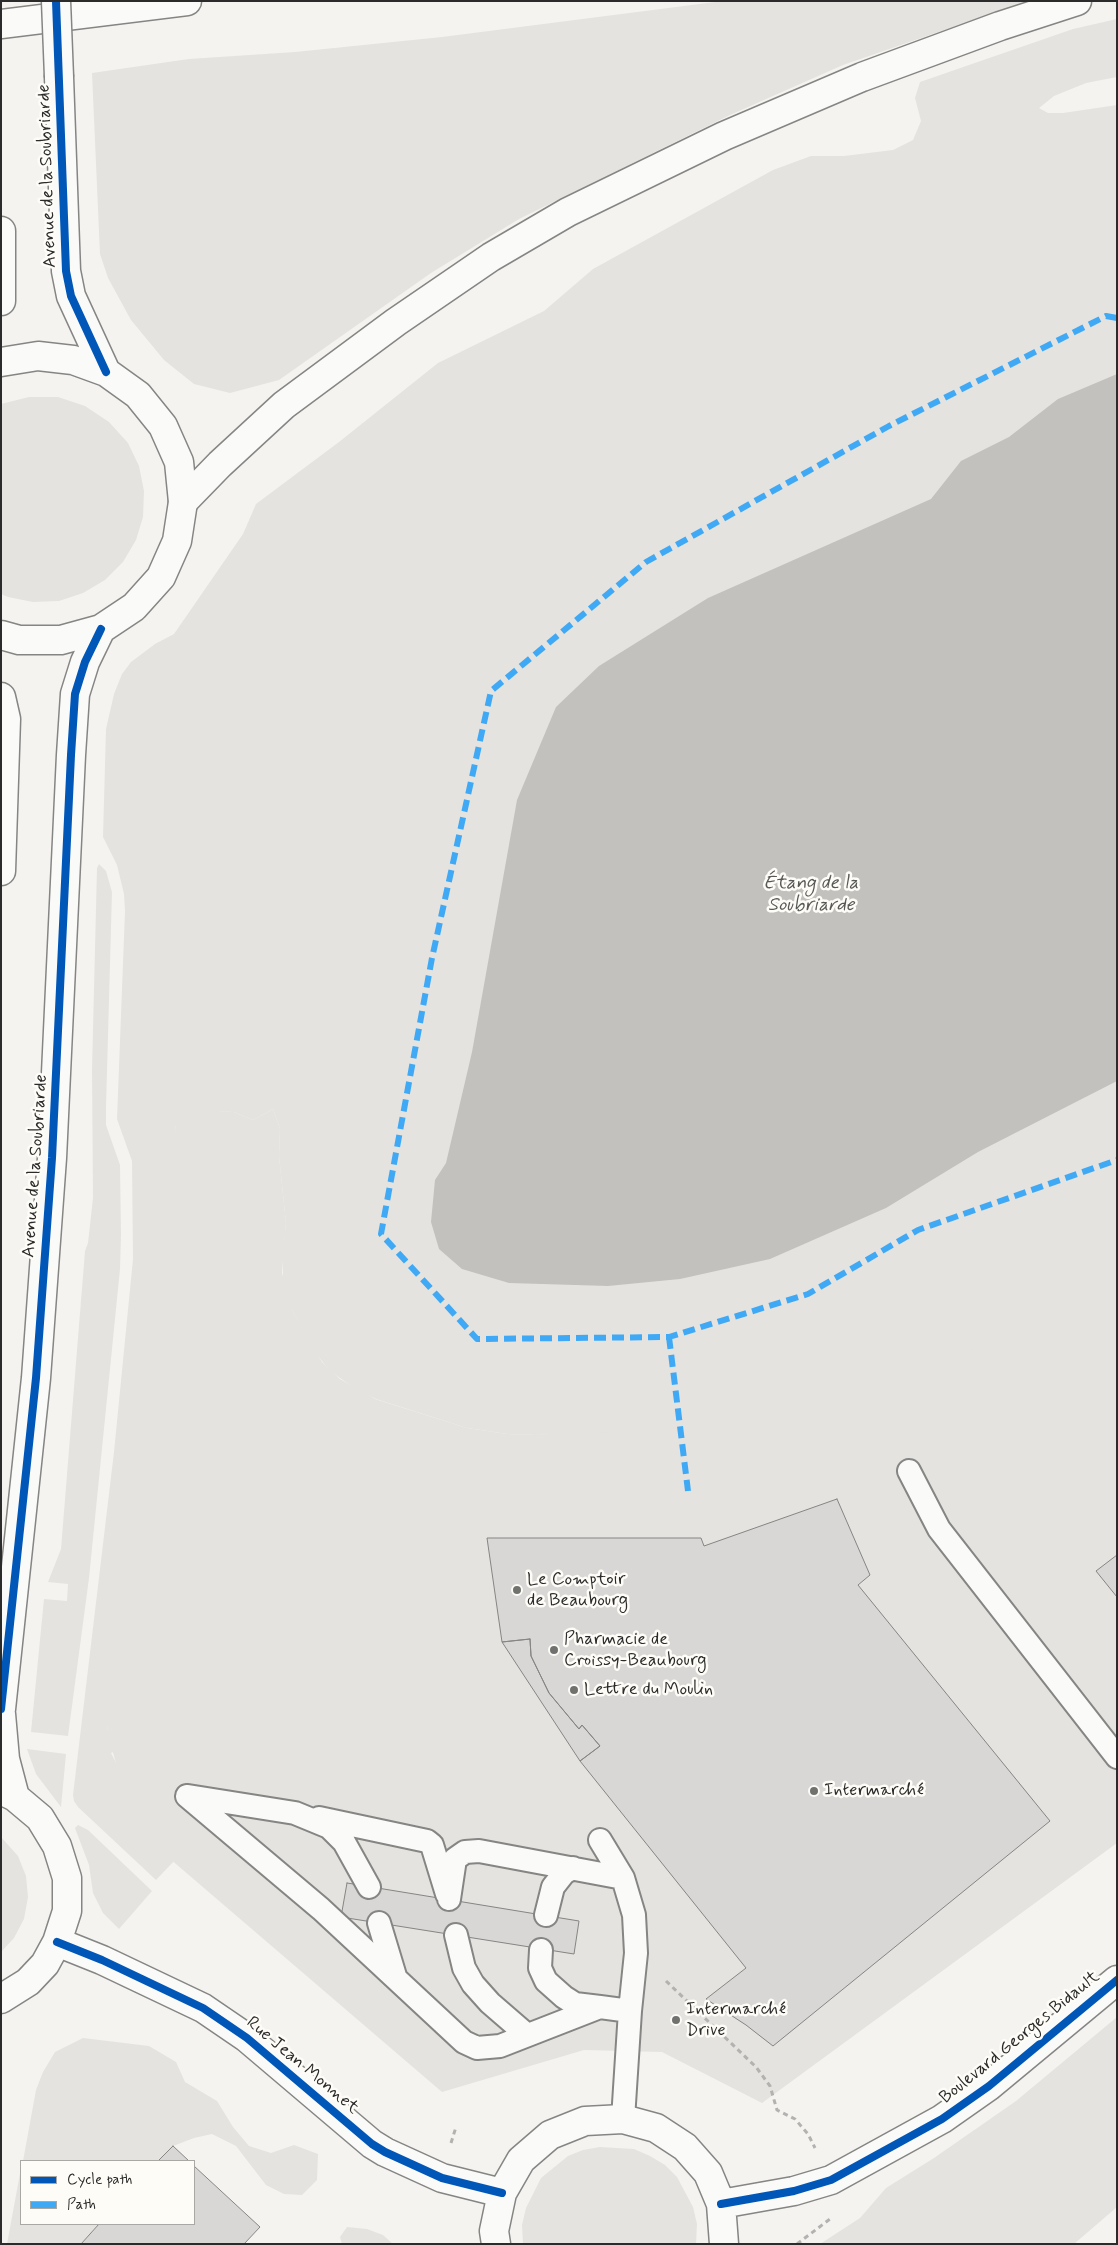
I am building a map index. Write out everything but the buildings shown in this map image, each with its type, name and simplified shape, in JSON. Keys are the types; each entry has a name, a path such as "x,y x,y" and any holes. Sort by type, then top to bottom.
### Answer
{"main road":[{"name":"Avenue de la Soubriarde","path":"56,1 66,271 72,296 106,372"},
{"path":"1,24 187,1"},
{"path":"184,502 226,457 284,405 396,322 491,257 568,212 724,136 862,77 1000,26 1078,1"},
{"path":"1,231 1,301"},
{"path":"1,362 38,356 73,360 106,372 138,395 163,426 179,462 184,502 177,541 161,577 134,607 101,628 61,640 19,640 1,635"},
{"name":"Avenue de la Soubriarde","path":"1,1709 36,1378 52,1158 75,694 101,628"},
{"path":"1,697 6,719 1,871"},
{"path":"1,1714 8,1794 40,1818 58,1846 67,1878 67,1911 58,1942 45,1964 28,1982 1,1999"},
{"name":"Rue Jean Monnet","path":"58,1942 110,1964 203,2008 247,2038 372,2144 385,2152 442,2178 502,2193"},
{"name":"Boulevard Georges Bidault","path":"721,2204 794,2191 831,2180 942,2119 989,2086 1117,1980"},
{"path":"496,2244 494,2231 502,2193 521,2160 550,2135 585,2121 623,2119 656,2128 685,2146 708,2173 721,2204 724,2244"}],"lane":[{"path":"909,1471 939,1529 1117,1757"},
{"path":"600,2007 500,2046 477,2048 464,2042 321,1909 187,1796 296,1813 427,1841 432,1845 449,1899 455,1859 465,1852 479,1851 623,1878"},
{"path":"296,1813 329,1826 344,1842 369,1887"},
{"path":"600,1840 623,1878 634,1915 636,1953 623,2119"},
{"path":"546,1915 553,1888 564,1873 573,1868"},
{"path":"379,1923 395,1976"},
{"path":"456,1935 464,1968 473,1984 490,2003 527,2035"},
{"path":"541,1950 540,1968 546,1981 564,1998 575,2004 630,2011"}],"path":[{"path":"636,1953 756,2067 770,2086 777,2110 795,2119 808,2134"}],"shaded area":[{"path":"723,1 1028,1 843,65 730,115 519,219 431,273 279,380 230,393 194,384 164,360 131,320 108,278 100,254 92,73 189,59 295,52 442,37"},
{"path":"1117,19 1117,77 1086,83 1054,96 1039,108 1048,113 1063,113 1117,105 1117,1271 1088,1301 1077,1323 1043,1335 1015,1335 993,1340 965,1353 948,1368 934,1385 913,1395 889,1396 821,1415 796,1410 689,1430 536,1435 508,1434 467,1428 376,1399 360,1392 330,1371 314,1351 293,1312 283,1286 283,1249 286,1223 279,1156 280,1129 273,1109 253,1120 234,1112 214,1111 176,1123 160,1378 173,1381 133,1583 107,1731 134,1735 134,1744 111,1753 146,1820 158,1830 157,1842 176,1859 156,1880 78,1807 73,1795 114,1452 133,1259 132,1161 117,1119 125,911 124,894 117,865 103,837 106,729 114,694 122,674 131,662 155,644 174,634 243,534 256,504 339,442 438,363 544,311 593,269 773,170 811,156 844,156 893,150 913,140 921,121 915,98 920,82 1073,29"},
{"path":"29,397 58,397 85,406 109,422 128,443 139,466 144,491 143,517 136,540 123,562 105,580 83,593 59,601 33,602 1,594 1,404"},
{"path":"99,864 106,871 112,892 106,1125 120,1165 120,1269 89,1578 68,1736 31,1732 44,1599 67,1601 68,1584 48,1582 61,1549 85,1251 88,1243 93,1198 92,1070 97,868"},
{"path":"188,1109 234,1112 253,1120 273,1109 280,1129 279,1156 286,1223 282,1273 293,1312 322,1362 340,1379 375,1399 467,1428 508,1434 564,1433 1117,1247 1117,1843 762,2103 662,2052 584,2050 442,2092 134,1828 107,1731 176,1123"},
{"path":"27,1749 66,1754 61,1807 36,1774"},
{"path":"78,1825 88,1830 152,1891 119,1929 103,1913 93,1893 89,1865 75,1828"},
{"path":"1,1837 18,1856 26,1876 28,1897 24,1919 14,1938 1,1952"},
{"path":"1117,2017 1117,2207 1074,2244 820,2244 860,2218 886,2188 934,2158 1016,2101"},
{"path":"83,2038 149,2046 176,2062 185,2082 217,2101 233,2127 249,2146 271,2153 294,2145 318,2154 317,2180 302,2195 284,2194 266,2185 236,2146 212,2134 173,2146 159,2160 23,2160 36,2090 43,2072 55,2052"},
{"path":"600,2147 634,2149 665,2165 677,2177 693,2207 697,2224 696,2244 523,2244 522,2225 526,2208 541,2178 568,2156 583,2150"},
{"path":"20,2173 20,2225 98,2225 81,2244 7,2244"},
{"path":"347,2227 367,2229 383,2235 393,2244 342,2244 340,2237"}],"water":[{"name":"Étang de la Soubriarde","path":"1117,374 1117,1081 978,1152 886,1208 770,1259 680,1279 608,1286 509,1283 462,1269 439,1249 431,1222 435,1180 446,1163 472,1052 517,800 556,707 599,666 708,598 931,499 961,461 1009,437 1058,399"}],"marked path":[{"path":"1117,318 1106,316 889,426 646,562 491,691 432,958 381,1234 477,1339 669,1337 808,1294 918,1230 1117,1160"},
{"path":"669,1337 688,1491"}],"cycle path":[{"path":"56,1 66,271 71,296 106,372"},
{"path":"1,1709 36,1378 52,1158 75,694 85,662 101,629"},
{"path":"57,1942 102,1960 203,2008 247,2038 372,2144 385,2152 442,2178 502,2193"},
{"path":"721,2204 794,2191 831,2180 942,2119 989,2086 1117,1980"}],"place":[{"name":"Le Comptoir de Beaubourg","path":"517,1590"},
{"name":"Pharmacie de Croissy-Beaubourg","path":"554,1650"},
{"name":"Lettre du Moulin","path":"574,1690"},
{"name":"Intermarché","path":"814,1791"},
{"name":"Intermarché Drive","path":"676,2020"}]}
